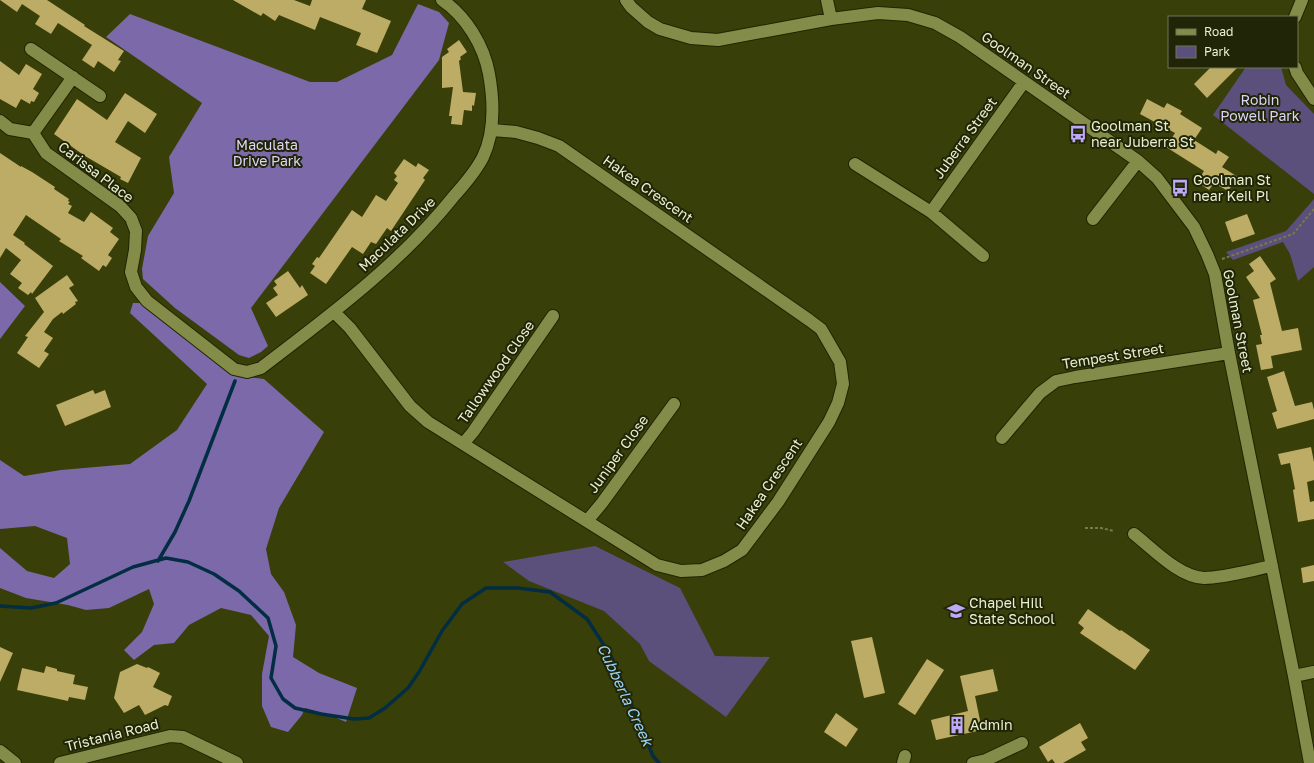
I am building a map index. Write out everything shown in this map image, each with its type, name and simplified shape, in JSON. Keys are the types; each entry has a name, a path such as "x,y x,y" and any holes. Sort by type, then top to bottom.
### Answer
{"street":[{"name":"Maculata Drive","path":"234,369 247,372 261,368 334,312 405,250 436,219 483,158 492,130 492,94 487,60 472,32 451,6 442,0"},
{"name":"Goolman Street","path":"626,0 637,12 654,26 691,38 718,40 831,19 878,12 908,15 935,23 960,37 1138,161 1157,178 1194,227 1215,274 1229,353 1310,763"},
{"path":"827,0 831,19"},
{"path":"1295,16 1302,0"},
{"path":"31,49 100,96"},
{"path":"1295,68 1314,99"},
{"path":"0,121 10,129 34,133 73,77"},
{"name":"Juberra Street","path":"931,212 1024,82"},
{"name":"Hakea Crescent","path":"334,312 350,328 410,406 428,422 657,565 681,571 702,570 724,561 742,550 778,502 829,422 838,403 842,384 840,362 821,330 809,320 559,146 516,132 492,130"},
{"name":"Carissa Place","path":"34,133 46,153 120,206 131,218 136,231 135,250 131,272 136,287 147,301 234,369"},
{"path":"1094,219 1138,161"},
{"path":"855,164 931,212 983,256"},
{"name":"Tallowwood Close","path":"462,444 473,432 553,316"},
{"name":"Tempest Street","path":"1002,438 1040,393 1056,381 1229,353"},
{"name":"Juniper Close","path":"587,521 602,503 674,404"},
{"path":"1134,534 1170,564 1186,573 1203,578 1272,566"},
{"path":"1294,676 1314,672"},
{"name":"Tristania Road","path":"60,763 170,736 183,737 237,763"},
{"path":"973,763 986,760 1022,743"},
{"path":"0,751 15,763"}],"path":[{"path":"1221,260 1293,234 1314,209"},
{"path":"1085,528 1101,528 1114,531"}],"green space":[{"name":"Maculata Drive Park","path":"418,4 439,12 449,23 439,60 251,308 268,346 261,352 249,358 239,355 175,308 143,279 142,269 148,236 174,193 169,157 202,103 106,37 130,14 310,82 337,82 392,55"},
{"name":"Robin Powell Park","path":"1245,68 1281,68 1286,85 1314,114 1314,194 1213,115"},
{"path":"1314,199 1314,267 1298,281 1290,254 1283,242 1233,260 1226,252 1286,231"},
{"path":"0,282 25,306 0,339"},
{"path":"133,303 140,303 231,375 264,379 324,432 279,508 266,549 271,574 284,592 296,625 293,657 319,673 357,688 346,722 330,715 305,708 302,715 288,732 271,727 262,706 262,674 269,636 251,615 221,608 189,625 174,643 154,645 134,660 124,650 142,632 154,604 149,589 109,608 86,610 68,605 26,598 0,588 0,548 27,571 54,578 70,564 67,538 35,526 0,529 0,460 24,476 61,470 130,464 177,430 207,384 130,313"},
{"path":"595,546 680,588 715,656 770,657 726,717 649,661 640,644 604,611 529,581 503,562"}],"building":[{"path":"0,0 47,0 85,25 84,26 124,51 118,60 121,61 114,72 98,61 94,68 82,60 92,45 58,23 51,34 35,24 40,16 22,4 17,12"},
{"path":"233,0 294,0 310,6 312,0 366,0 362,9 391,21 377,53 356,45 361,33 320,17 315,30 279,15 275,21 263,13 261,16"},
{"path":"459,40 467,52 460,57 461,59 459,61 463,92 476,93 474,106 472,105 472,111 464,110 462,125 451,124 452,116 449,116 453,87 442,88 442,57 449,52 447,49"},
{"path":"0,61 19,75 26,64 42,74 33,89 39,93 34,102 31,101 30,104 21,99 16,108 0,99"},
{"path":"1210,68 1237,68 1207,98 1194,84"},
{"path":"125,93 157,114 145,133 128,121 115,142 141,158 128,183 120,179 121,177 85,156 54,134 77,99 107,120"},
{"path":"1147,99 1164,108 1167,103 1182,111 1180,114 1202,128 1194,140 1216,154 1218,150 1229,157 1222,167 1238,177 1228,191 1214,183 1209,190 1197,182 1204,171 1166,147 1175,133 1140,114"},
{"path":"0,153 55,187 54,189 69,199 68,201 70,202 68,204 72,206 68,213 84,222 91,212 113,228 110,232 119,239 108,255 112,258 106,267 103,265 99,271 81,258 83,256 59,241 61,239 26,215 13,235 53,266 32,294 31,292 28,295 18,288 22,283 10,274 21,260 6,248 0,258"},
{"path":"404,159 416,167 418,163 429,170 423,178 425,180 391,231 387,228 376,244 371,242 363,254 352,247 326,284 310,273 315,266 312,264 317,257 319,258 352,210 362,217 376,195 386,201 398,183 394,180 397,176 394,173"},
{"path":"1247,214 1255,234 1232,242 1225,222"},
{"path":"1260,256 1276,279 1270,283 1282,331 1298,328 1302,350 1271,356 1273,368 1261,370 1256,345 1262,344 1260,335 1262,335 1253,300 1260,298 1246,277 1254,271 1249,264"},
{"path":"288,271 300,288 302,285 308,295 276,317 266,303 278,295 273,288 277,285 274,281"},
{"path":"67,275 74,285 69,288 78,301 75,302 76,304 63,314 62,312 53,319 44,332 53,338 44,351 49,354 39,368 17,353 28,337 25,336 44,312 35,298"},
{"path":"1284,371 1295,406 1312,402 1314,419 1277,429 1272,413 1277,411 1267,377"},
{"path":"93,390 95,394 105,390 111,407 65,426 56,405"},
{"path":"1311,447 1314,462 1314,480 1307,482 1310,502 1314,501 1314,519 1298,522 1293,490 1295,489 1290,463 1281,465 1278,454"},
{"path":"1314,565 1314,581 1303,583 1301,568"},
{"path":"1088,609 1150,650 1135,670 1080,633 1084,628 1078,623"},
{"path":"872,637 885,693 864,698 851,641"},
{"path":"0,647 13,653 0,682"},
{"path":"927,659 944,670 915,715 898,704"},
{"path":"137,664 147,668 148,667 160,673 153,687 172,696 168,706 165,705 145,715 139,705 124,713 114,698 120,672"},
{"path":"46,666 57,669 57,671 75,675 73,684 88,687 85,700 69,697 68,701 17,690 22,668 44,673"},
{"path":"993,669 998,691 975,696 982,730 936,740 931,720 968,711 960,676"},
{"path":"836,713 858,729 846,747 824,732"},
{"path":"1080,723 1088,738 1081,742 1086,750 1063,763 1055,763 1052,759 1048,762 1039,747"}],"waterway":[{"path":"158,561 175,532 189,501 235,381"},
{"name":"Cubberla Creek","path":"0,606 31,608 56,603 133,567 166,558 188,562 214,574 239,591 268,618 276,646 271,678 283,699 295,708 354,719 369,718 385,708 408,688 419,672 442,631 462,604 486,588 518,588 550,592 587,619 611,656 653,756 659,763"}],"place":[{"name":"Goolman St near Juberra St","path":"1078,134"},
{"name":"Goolman St near Keil Pl","path":"1180,188"},
{"name":"Chapel Hill State School","path":"956,611"},
{"name":"Admin","path":"957,725"}]}
